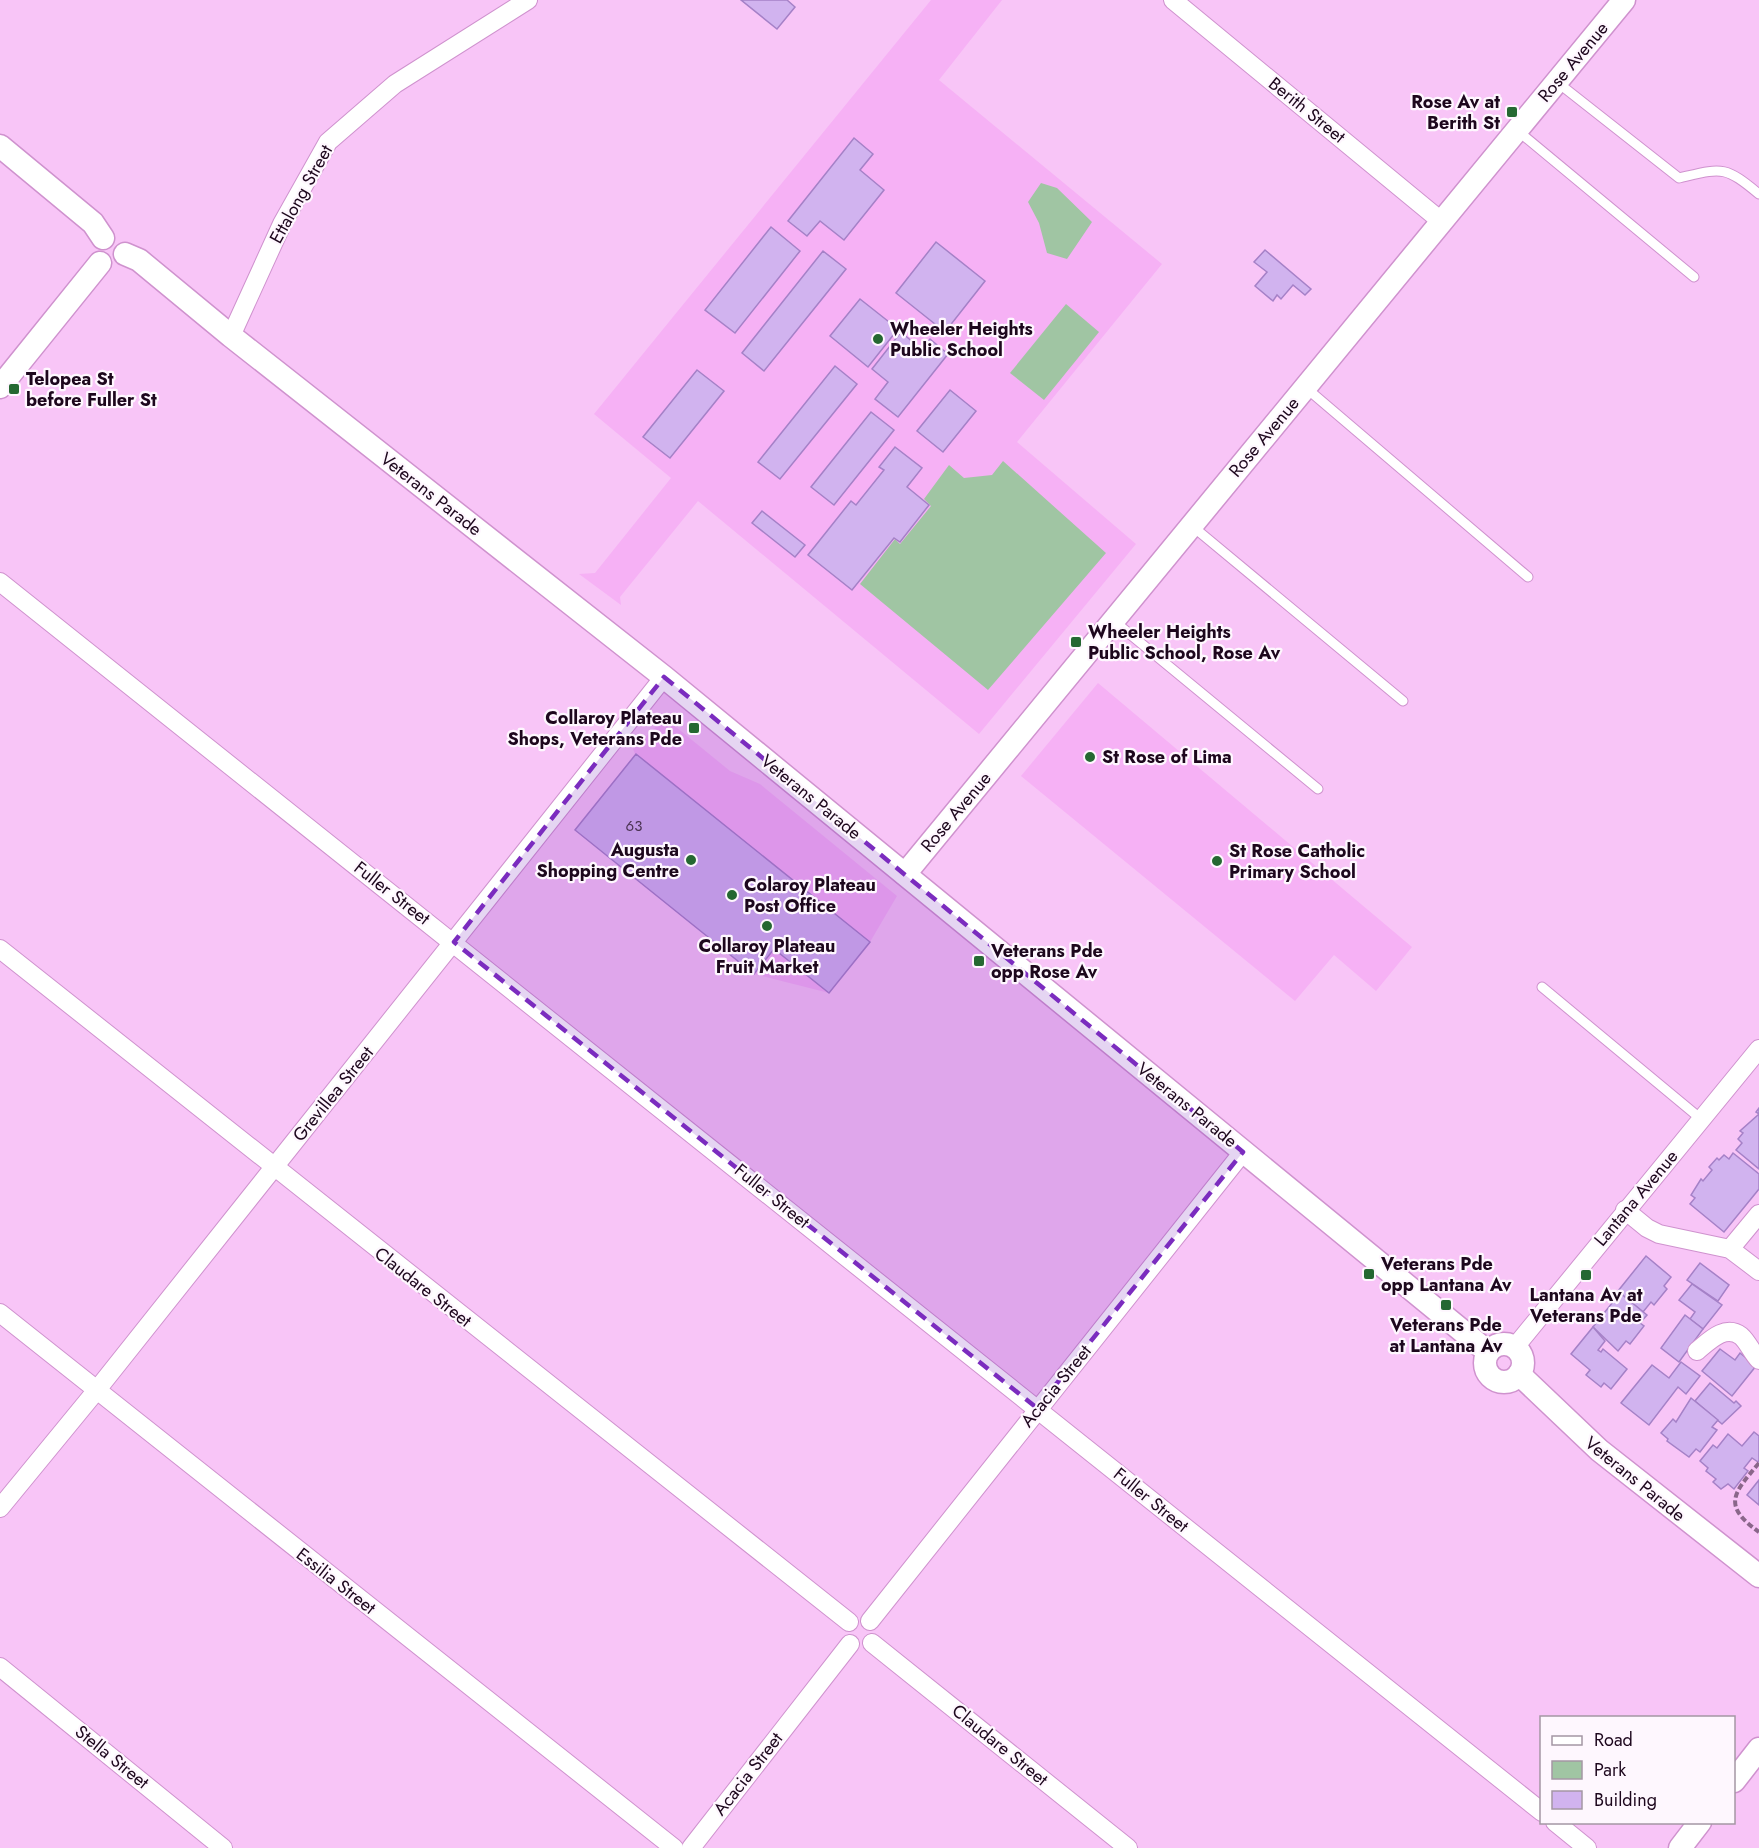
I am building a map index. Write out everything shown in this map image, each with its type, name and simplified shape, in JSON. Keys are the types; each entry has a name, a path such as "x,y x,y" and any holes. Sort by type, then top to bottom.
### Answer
{"street":[{"name":"Ettalong Street","path":"231,336 282,224 328,142 395,84 528,0"},
{"name":"Berith Street","path":"1173,0 1442,221"},
{"name":"Rose Avenue","path":"905,874 1624,0"},
{"path":"0,146 93,223 103,238"},
{"path":"110,236 121,241 125,255 120,263 113,266 100,263 95,249 103,238 110,236"},
{"name":"Veterans Parade","path":"125,255 139,261 663,677 1488,1352"},
{"path":"0,387 100,263"},
{"name":"Fuller Street","path":"0,582 1540,1810"},
{"name":"Grevillea Street","path":"0,1508 96,1391 663,677"},
{"name":"Claudare Street","path":"0,949 273,1168 849,1622"},
{"name":"Lantana Avenue","path":"1515,1347 1759,1049"},
{"name":"Acacia Street","path":"870,1621 1037,1408 1243,1152"},
{"path":"1625,1210 1647,1228 1659,1234 1730,1249 1759,1271"},
{"path":"1730,1249 1759,1214"},
{"name":"Essilia Street","path":"0,1313 674,1848"},
{"path":"1697,1351 1722,1333 1732,1332 1740,1336 1759,1360"},
{"path":"1503,1344 1515,1347 1522,1357 1519,1374 1508,1381 1490,1376 1485,1364 1488,1352 1503,1344"},
{"name":"Veterans Parade","path":"1519,1374 1599,1450 1759,1576"},
{"path":"857,1617 870,1621 875,1629 872,1642 859,1648 850,1644 845,1636 849,1622 857,1617"},
{"name":"Claudare Street","path":"872,1642 1128,1848"},
{"name":"Acacia Street","path":"691,1848 850,1644"},
{"name":"Stella Street","path":"0,1667 224,1848"},
{"path":"1735,1780 1759,1749"},
{"path":"1557,1824 1587,1848"},
{"path":"1680,1848 1698,1824"}],"lane":[{"path":"1557,82 1679,178 1717,170 1734,173 1759,194"},
{"path":"1517,130 1694,277"},
{"path":"1305,387 1528,577"},
{"path":"1191,525 1403,701"},
{"path":"1114,621 1318,789"},
{"path":"1542,987 1701,1119"}],"path":[{"path":"1759,1463 1738,1488 1733,1500 1736,1512 1759,1532"}],"highlighted area":[{"path":"664,677 1243,1152 1037,1408 454,942"}],"shaded area":[{"name":"Wheeler Heights Public School","path":"931,0 1002,0 939,80 1162,264 1017,442 1136,544 979,734 698,501 620,597 621,605 579,574 595,573 671,478 594,414"},
{"name":"St Rose Catholic Primary School","path":"1098,683 1412,947 1376,991 1334,955 1295,1001 1021,776"},
{"name":"Augusta Shopping Centre","path":"665,718 730,771 760,784 897,896 870,942 829,993 754,974 575,830 635,754 633,749"}],"green space":[{"path":"1041,183 1057,188 1092,222 1067,259 1047,253 1039,223 1028,202"},
{"path":"1066,304 1099,332 1044,400 1010,373"},
{"path":"1003,461 1106,553 988,690 860,584 895,539 900,544 931,506 924,499 949,465 964,478 992,475"}],"building":[{"path":"741,0 787,0 795,7 777,29"},
{"path":"854,138 873,154 860,170 884,190 844,240 820,221 807,236 788,221"},
{"path":"771,227 800,251 735,333 705,310"},
{"path":"936,242 985,281 945,332 896,293"},
{"path":"1265,250 1311,289 1305,295 1293,285 1281,299 1277,295 1273,301 1255,286 1267,272 1254,262"},
{"path":"823,251 846,269 764,371 742,353"},
{"path":"860,299 898,329 868,367 830,336"},
{"path":"901,332 922,350 930,339 948,354 898,417 875,399 888,382 872,369"},
{"path":"835,366 857,384 780,479 758,462"},
{"path":"697,370 724,391 670,458 643,437"},
{"path":"950,390 976,411 943,452 917,431"},
{"path":"871,412 894,430 834,505 811,487"},
{"path":"895,447 922,468 907,487 929,505 900,542 894,538 852,590 808,555 851,501 856,505 884,470 879,467"},
{"path":"762,511 805,545 795,557 752,523"},
{"name":"Augusta Shopping Centre","path":"636,754 870,942 829,993 774,949 754,974 575,830"},
{"path":"1759,1114 1759,1169 1736,1150 1742,1143 1738,1139 1743,1133 1740,1131"},
{"path":"1733,1153 1759,1174 1759,1189 1724,1232 1690,1204 1695,1198 1691,1195 1701,1179 1703,1181 1712,1170 1709,1167 1717,1158 1719,1160 1724,1155 1729,1159"},
{"path":"1646,1256 1671,1277 1664,1286 1667,1289 1654,1305 1651,1302 1643,1312 1618,1291"},
{"path":"1700,1263 1729,1285 1718,1301 1687,1280"},
{"path":"1692,1284 1722,1305 1703,1329 1690,1319 1695,1312 1679,1300"},
{"path":"1620,1293 1647,1315 1640,1323 1644,1326 1630,1344 1626,1341 1618,1351 1593,1327"},
{"path":"1685,1315 1703,1329 1679,1362 1661,1348"},
{"path":"1593,1327 1605,1341 1598,1350 1601,1352 1603,1349 1627,1369 1611,1389 1604,1383 1601,1387 1586,1375 1590,1370 1571,1354"},
{"path":"1720,1349 1735,1360 1740,1353 1756,1366 1732,1396 1702,1371"},
{"path":"1681,1362 1700,1376 1686,1394 1678,1387 1649,1425 1621,1403 1652,1365 1669,1378"},
{"path":"1710,1383 1741,1406 1722,1424 1695,1401"},
{"path":"1691,1398 1718,1420 1712,1427 1717,1430 1700,1452 1696,1449 1689,1457 1667,1441 1668,1439 1661,1433 1673,1419 1676,1422"},
{"path":"1754,1432 1759,1436 1758,1462 1752,1458 1744,1468 1748,1471 1734,1489 1728,1484 1721,1489 1713,1482 1716,1479 1706,1471 1708,1468 1700,1461 1713,1445 1717,1448 1728,1434 1742,1446"},
{"path":"1759,1480 1759,1505 1747,1495"}],"place":[{"name":"Rose Av at Berith St","path":"1512,112"},
{"name":"Wheeler Heights Public School","path":"878,339"},
{"name":"Telopea St before Fuller St","path":"14,389"},
{"name":"Wheeler Heights Public School, Rose Av","path":"1076,642"},
{"name":"Collaroy Plateau Shops, Veterans Pde","path":"694,728"},
{"name":"St Rose of Lima","path":"1090,757"},
{"name":"Augusta Shopping Centre","path":"691,860"},
{"name":"St Rose Catholic Primary School","path":"1217,861"},
{"name":"Colaroy Plateau Post Office","path":"732,895"},
{"name":"Collaroy Plateau Fruit Market","path":"767,926"},
{"name":"Veterans Pde opp Rose Av","path":"979,961"},
{"name":"Veterans Pde opp Lantana Av","path":"1369,1274"},
{"name":"Lantana Av at Veterans Pde","path":"1586,1275"},
{"name":"Veterans Pde at Lantana Av","path":"1446,1305"}]}
